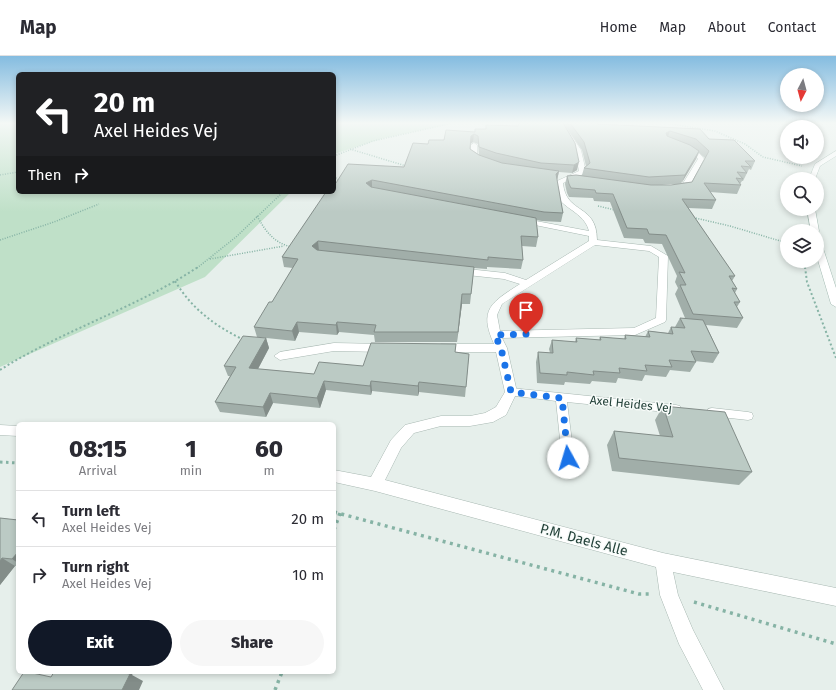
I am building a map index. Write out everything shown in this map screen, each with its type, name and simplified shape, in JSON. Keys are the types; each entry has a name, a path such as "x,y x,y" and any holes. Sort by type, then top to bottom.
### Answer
{"street":[{"path":"474,153 474,157 490,164"},
{"path":"579,153 583,172 572,178 559,182 561,195 565,201 585,214 592,223 594,238"},
{"path":"666,189 684,187 701,159 696,153"},
{"path":"814,172 820,162 835,153"},
{"path":"556,176 587,180"},
{"path":"495,335 635,331 661,320 664,256 651,249 594,238 510,218"},
{"path":"375,484 396,444 410,429 441,421 470,421 488,418 501,411 511,392 501,348 495,335 492,315 498,302 594,238"},
{"path":"824,265 836,304"},
{"path":"451,270 506,276 526,283"},
{"path":"280,356 334,347 398,348"},
{"path":"429,348 501,348"},
{"path":"0,430 16,431"},
{"name":"P.M. Daels Alle","path":"336,476 375,484 663,561 836,597"},
{"path":"663,561 669,594 686,637 714,690"}],"lane":[{"name":"Axel Heides Vej","path":"511,392 686,410"},
{"path":"562,398 568,458"},
{"path":"702,411 748,416"}],"path":[{"path":"757,153 763,157 815,168"},
{"path":"0,175 16,172"},
{"path":"336,178 341,184"},
{"path":"0,370 19,357 136,302 175,281 208,259 281,194"},
{"path":"0,240 54,222 99,204"},
{"path":"257,216 270,238 284,246"},
{"path":"208,259 284,246 295,247"},
{"path":"805,268 807,282 836,358"},
{"path":"175,281 189,303 202,316 225,331 245,340"},
{"path":"0,462 16,463"},
{"path":"336,512 639,594 669,594 836,644"},
{"path":"336,524 340,513"},
{"path":"275,690 281,674"}],"green space":[{"path":"0,153 16,153 16,194 289,194 205,277 0,367"}],"building":[{"path":"409,153 475,153 502,163 559,171 556,174 563,213 544,212 372,180 366,183 371,187 536,218 538,237 521,236 523,260 488,257 488,260 318,241 312,246 317,250 474,267 471,294 462,294 458,332 374,332 376,325 337,322 336,325 297,322 292,331 254,327 269,302 272,302 298,259 282,257 325,194 336,194 336,183 348,164 404,167"},
{"path":"495,153 577,153 579,162 574,165 541,163"},
{"path":"587,153 698,153 685,175 649,177 584,168 590,163"},
{"path":"708,153 747,153 755,161 745,161 751,167 741,166 747,173 737,172 743,179 736,178 741,185 704,183 716,200 682,199 735,276 729,276 737,289 732,288 740,302 734,302 743,318 693,314 680,285 686,285 679,272 685,273 666,235 649,234 647,229 627,228 613,194 596,193 595,190 571,188 567,176 576,175 651,185 671,185 692,182"},
{"path":"680,318 703,320 719,353 691,351 696,362 669,360 672,367 645,365 647,371 619,368 620,373 593,371 594,375 567,372 567,375 540,373 538,352 553,353 552,340 577,342 576,338 601,340 600,337 626,339 625,335 650,337 648,331 673,334 671,327 685,328"},
{"path":"243,336 266,338 249,368 314,374 319,362 363,366 371,343 456,344 455,352 469,354 466,387 419,382 418,386 371,381 370,386 324,381 317,398 270,393 263,407 215,402 236,367 224,366"},
{"path":"663,406 725,412 752,472 619,458 614,431 673,437"},
{"path":"0,518 16,520 16,554 12,559 2,558 0,561"},
{"path":"23,674 37,674 51,677 53,674 130,674 122,690 12,690"}],"route":[{"path":"526,334 495,335 501,348 511,392 562,398 568,458"}]}
